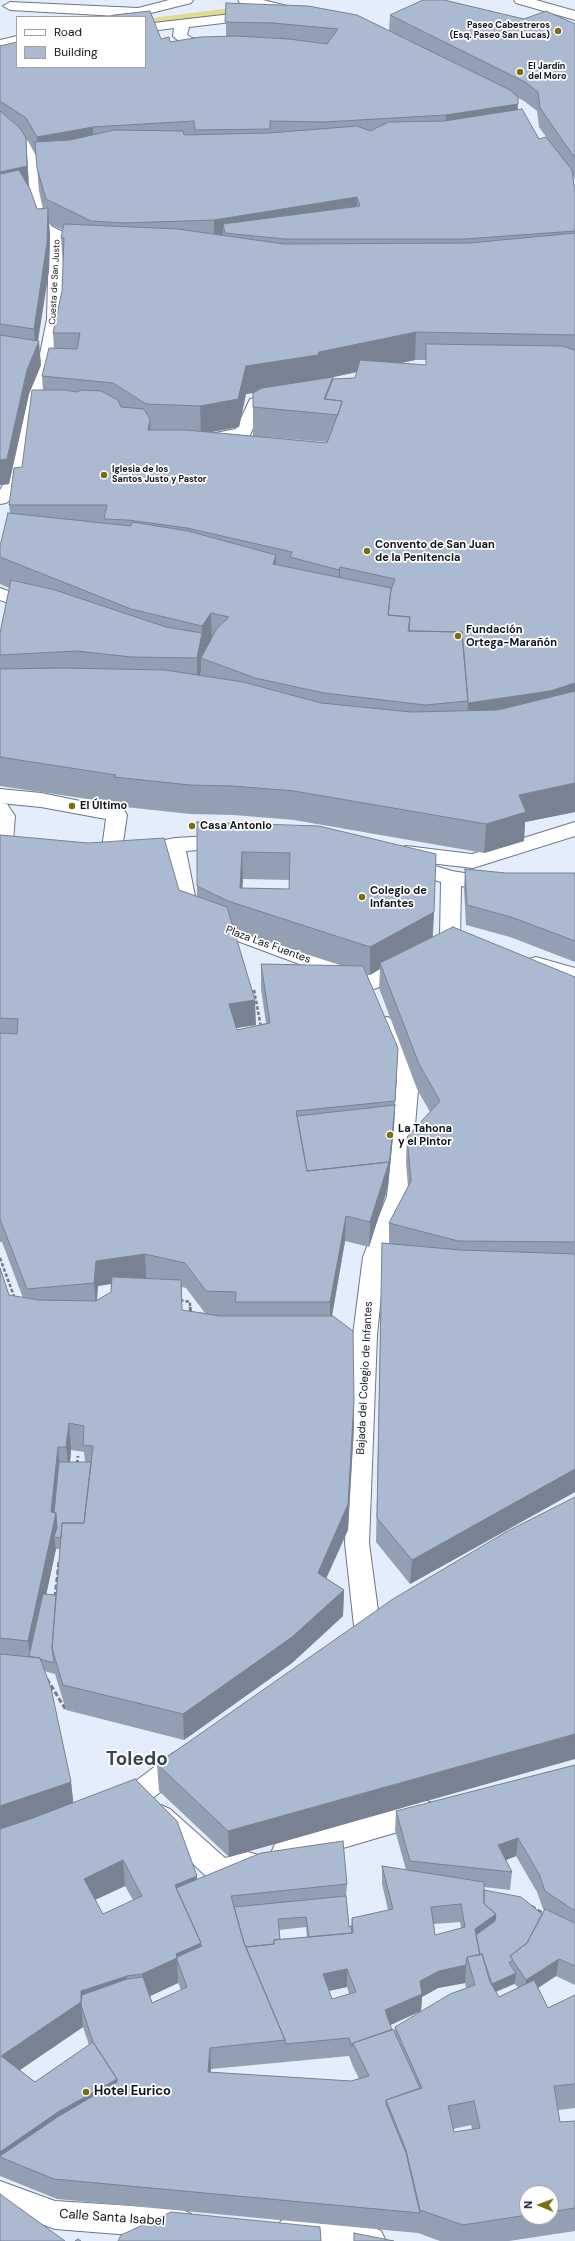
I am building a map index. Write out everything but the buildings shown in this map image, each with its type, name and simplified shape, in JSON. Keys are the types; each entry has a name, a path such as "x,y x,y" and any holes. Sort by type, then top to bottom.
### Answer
{"street":[{"path":"120,16 186,0"},
{"path":"146,28 240,17 308,22 278,7 245,0"},
{"path":"521,0 575,16"},
{"path":"10,6 141,12"},
{"path":"182,23 180,36 188,42 228,46"},
{"path":"0,46 16,40"},
{"path":"0,59 16,55"},
{"name":"Cuesta de San Justo","path":"0,129 24,143 34,163 34,193 44,229 57,235 54,319 39,412 18,474 9,492 0,499"},
{"path":"56,247 104,249"},
{"path":"190,440 243,433 256,403 294,394"},
{"path":"0,594 50,612"},
{"path":"0,796 41,800 117,815 111,856"},
{"path":"0,809 5,816 6,854"},
{"path":"510,887 451,878 386,854 473,861 575,829"},
{"path":"91,860 176,845 242,841"},
{"name":"Plaza Las Fuentes","path":"176,845 188,915 370,983"},
{"path":"450,939 451,878"},
{"path":"370,983 450,939 472,945"},
{"path":"516,958 575,975"},
{"name":"Bajada del Colegio de Infantes","path":"367,1626 357,1543 365,1335 374,1257 398,1196 408,1078 370,983"},
{"path":"374,1257 397,1260"},
{"path":"96,1809 137,1795 203,1746"},
{"path":"137,1795 221,1872 444,1806"},
{"name":"Calle Santa Isabel","path":"0,2195 55,2215 211,2226"},
{"path":"265,2229 371,2241"}],"path":[{"path":"254,990 261,1028"},
{"path":"0,1258 16,1302"},
{"path":"176,1299 190,1302 192,1322"},
{"path":"75,1472 78,1456"},
{"path":"54,1601 60,1556"},
{"path":"46,1677 66,1710"},
{"path":"526,1903 551,1918"}],"shaded area":[{"path":"230,8 237,14 146,24 146,19"}],"place":[{"name":"Paseo Cabestreros (Esq. Paseo San Lucas)","path":"558,31"},
{"name":"El Jardín del Moro","path":"520,72"},
{"name":"Iglesia de los Santos Justo y Pastor","path":"104,475"},
{"name":"Convento de San Juan de la Penitencia","path":"367,551"},
{"name":"Fundación Ortega-Marañón","path":"458,636"},
{"name":"El Último","path":"72,806"},
{"name":"Casa Antonio","path":"192,826"},
{"name":"Colegio de Infantes","path":"362,897"},
{"name":"La Tahona y el Pintor","path":"390,1135"},
{"name":"Hotel Eurico","path":"86,2092"}],"district":[{"name":"Toledo","path":"137,1760"}]}
